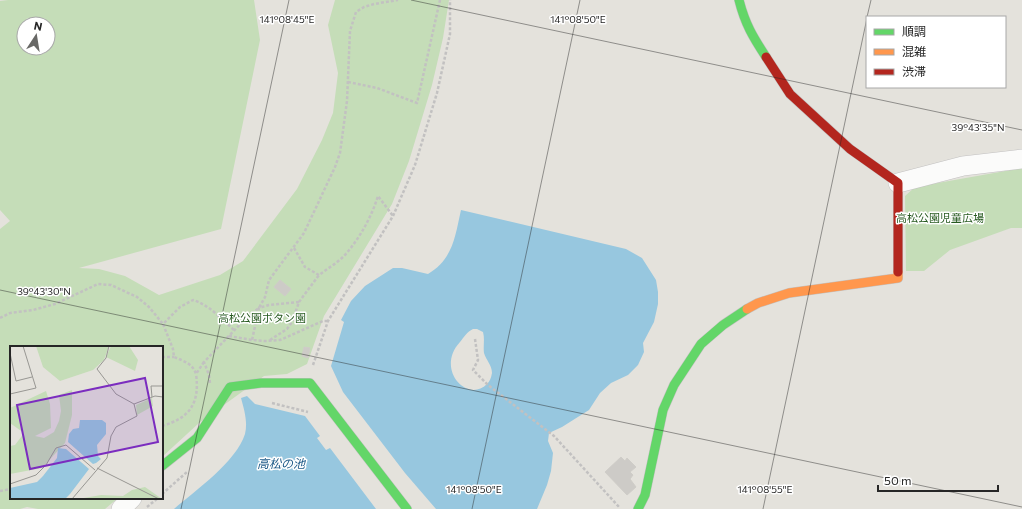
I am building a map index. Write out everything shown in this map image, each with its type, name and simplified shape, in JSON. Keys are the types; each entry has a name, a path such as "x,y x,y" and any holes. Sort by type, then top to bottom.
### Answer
{"street":[{"path":"739,0 743,16 751,35 790,94 850,149 898,183 963,166 1022,159"},
{"path":"638,509 645,495 663,410 674,385 701,344 723,324 758,303 790,293 898,278 898,183"},
{"path":"163,465 197,438 230,387 260,383 310,383 407,509"},
{"path":"121,509 131,499"}],"path":[{"path":"252,340 259,308 265,297 269,280 304,233 340,153 348,82 350,31 356,12 364,7 374,4 398,0"},
{"path":"348,82 377,88 417,102 440,0"},
{"path":"310,383 313,364 328,321 393,216 415,165 437,93 450,34 450,0"},
{"path":"269,341 287,329 292,322 299,302 319,275 343,257 355,242 372,215 378,196 393,216"},
{"path":"294,248 304,267 319,275"},
{"path":"0,318 10,313 33,310 55,304 98,284 111,284 137,297 149,307 163,324 173,348 174,357"},
{"path":"163,324 180,307 193,300 210,308 235,331"},
{"path":"196,374 204,362 248,316 259,308 269,305 299,302"},
{"path":"229,336 252,340 280,340 322,321 328,321"},
{"path":"475,339 478,360 473,370 488,386 554,436 621,509"},
{"path":"163,357 174,357 185,361 194,368 198,385 196,398 191,410 184,416 163,426"},
{"path":"204,362 209,375 210,388"},
{"path":"272,403 307,411 312,417"},
{"path":"163,493 188,471"},
{"path":"0,491 10,490"},
{"path":"145,509 157,499"}],"green space":[{"name":"高松公園ボタン園","path":"254,0 260,40 221,229 79,268 99,269 125,276 159,295 220,275 243,261 297,189 322,140 333,113 338,73 328,25 335,0 449,0 443,38 432,85 409,161 392,204 324,316 307,364 287,374 264,376 199,423 163,456 163,346 10,346 10,499 117,499 105,509 38,509 27,507 20,509 0,509 0,229 10,221 0,210 0,1"},
{"name":"高松公園児童広場","path":"1022,168 1022,228 1011,228 950,250 924,271 906,271 905,196 915,187"}],"water":[{"path":"461,210 626,249 642,258 656,280 658,304 654,322 643,343 644,352 638,365 628,375 611,383 600,393 589,410 562,427 549,433 548,441 553,453 551,471 537,509 436,509 405,473 343,392 331,366 344,322 341,320 351,301 365,286 393,268 402,268 428,274 436,268 443,261 452,246","holes":["477,329 483,332 484,353 491,367 492,373 487,384 479,389 471,390 463,387 457,381 452,372 451,363 453,352 463,338 471,330"]},
{"name":"高松の池","path":"247,396 255,404 305,416 320,436 317,438 326,450 330,448 376,509 174,509 214,475 233,455 245,434 245,416 241,398"}],"building":[{"path":"280,280 291,289 285,296 274,287"},
{"path":"304,347 310,348 308,358 302,356"},
{"path":"621,457 625,461 627,458 636,467 630,472 633,475 630,479 636,487 627,495 605,472"}],"traffic: fast":[{"path":"739,0 750,30 766,57"},
{"path":"638,509 645,495 663,410 674,385 701,344 723,325 747,309"},
{"path":"163,465 197,438 230,387 261,383 310,383 407,509"}],"traffic: slow":[{"path":"747,309 758,303 789,293 898,278 898,272"}],"traffic: jam":[{"path":"766,57 790,94 850,149 898,183 898,272"}]}
